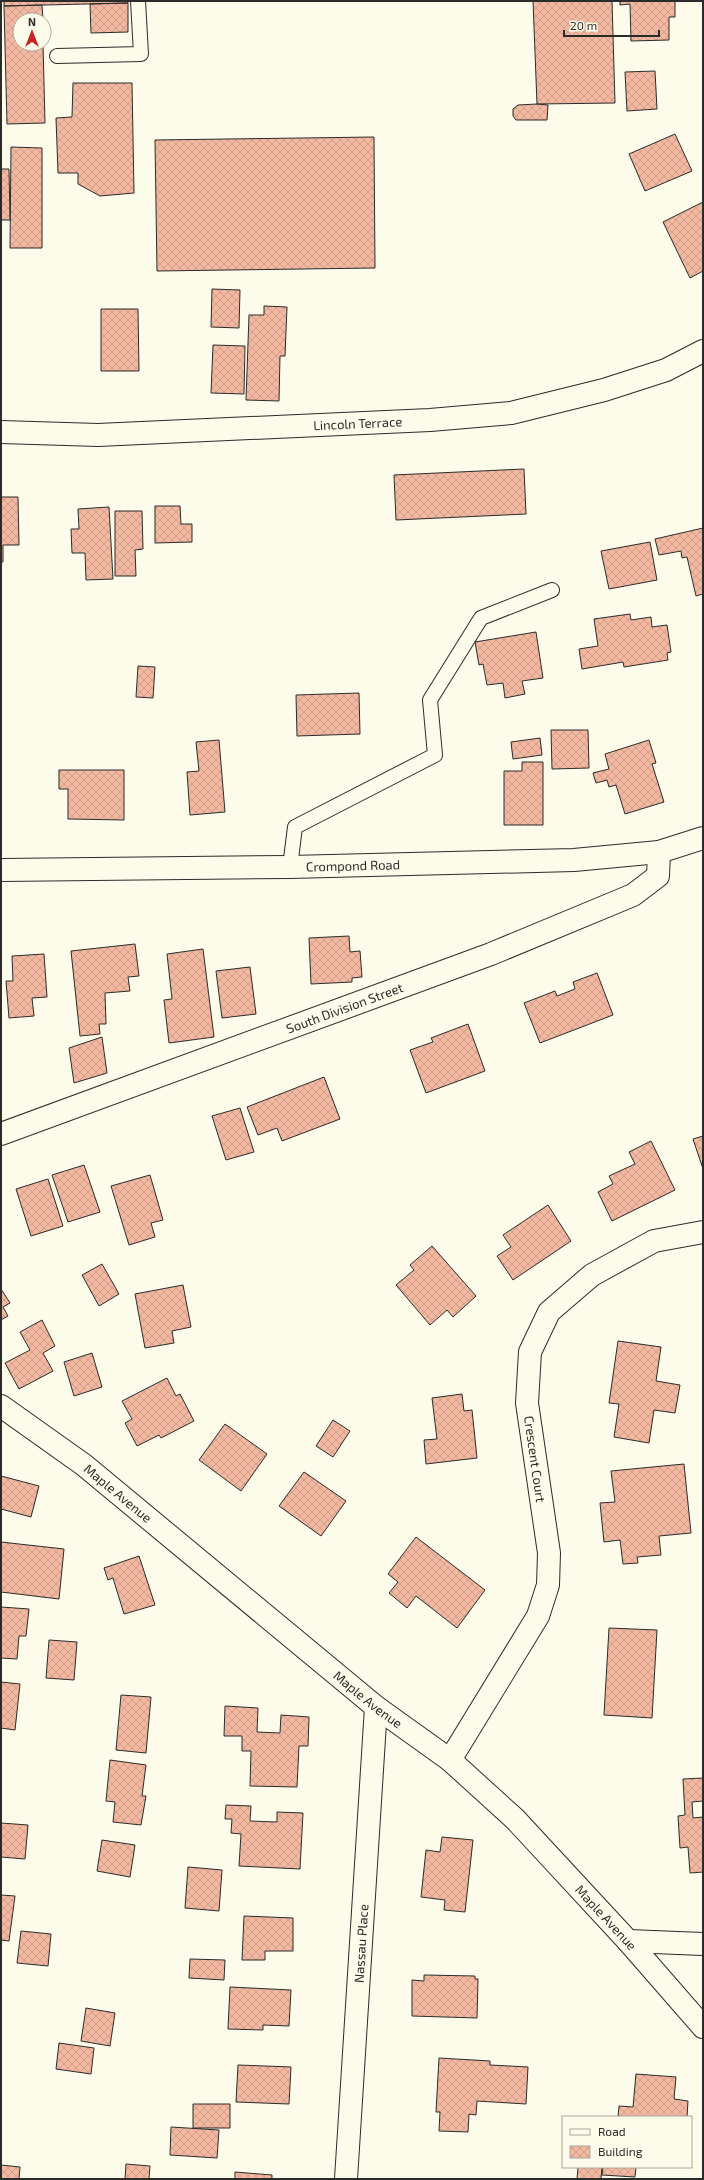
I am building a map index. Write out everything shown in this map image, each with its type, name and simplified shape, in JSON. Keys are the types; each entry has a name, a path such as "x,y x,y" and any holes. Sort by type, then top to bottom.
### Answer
{"street":[{"name":"Lincoln Terrace","path":"1,432 98,435 430,420 511,413 604,390 666,370 703,351"},
{"name":"Crompond Road","path":"1,870 290,868 574,860 659,852 703,838"},
{"name":"South Division Street","path":"1,1134 491,954 572,922 633,895 658,876 659,852"},
{"name":"Crescent Court","path":"450,1760 538,1616 548,1585 549,1553 527,1403 530,1352 549,1312 592,1275 654,1242 703,1232"},
{"name":"Maple Avenue","path":"1,1406 84,1465 376,1707 450,1760 514,1819 628,1941 703,2027"},
{"name":"Nassau Place","path":"346,2179 376,1707"},
{"path":"628,1941 703,1944"}],"lane":[{"path":"57,56 141,54 138,1"},
{"path":"290,868 295,827 435,755 430,700 481,618 552,590"}],"building":[{"path":"4,1 128,1 128,3 4,6"},
{"path":"533,1 612,1 615,103 537,104"},
{"path":"620,1 675,1 675,17 669,17 669,40 631,41 630,4 620,5"},
{"path":"128,3 128,32 91,33 90,4"},
{"path":"42,5 42,12 12,12 12,52 43,52 45,123 7,124 4,6"},
{"path":"655,71 657,109 627,111 625,72"},
{"path":"73,83 132,83 134,193 100,196 78,184 78,173 58,173 56,118 72,117"},
{"path":"518,105 548,105 547,120 516,120 513,116 513,109"},
{"path":"675,134 692,171 645,191 629,154"},
{"path":"374,137 375,268 157,271 155,140"},
{"path":"11,147 42,148 42,248 10,248"},
{"path":"1,169 9,169 10,220 1,220"},
{"path":"703,202 703,271 690,278 663,222"},
{"path":"212,289 240,290 239,328 211,327"},
{"path":"264,306 287,307 285,356 280,356 279,401 246,400 249,315 264,315"},
{"path":"101,309 138,309 139,371 101,371"},
{"path":"213,345 245,346 244,394 211,393"},
{"path":"524,469 526,514 396,520 394,475"},
{"path":"1,497 18,497 19,545 3,545 3,562 1,562"},
{"path":"155,506 180,506 181,524 192,524 192,542 155,543"},
{"path":"109,507 113,579 86,580 85,553 72,553 71,529 79,529 78,509"},
{"path":"115,511 142,511 143,549 135,550 136,576 115,576"},
{"path":"703,528 703,594 696,596 687,557 682,558 681,551 659,555 655,539"},
{"path":"650,542 657,580 609,589 601,551"},
{"path":"630,614 631,620 651,617 652,627 667,625 671,652 667,653 668,660 624,667 623,662 582,669 579,649 598,646 594,619"},
{"path":"536,632 543,678 522,681 525,694 505,698 503,683 487,685 483,664 479,665 475,642"},
{"path":"138,666 155,667 153,698 136,697"},
{"path":"359,693 360,734 297,736 296,695"},
{"path":"551,730 588,730 589,768 552,769"},
{"path":"540,738 542,755 513,759 511,742"},
{"path":"219,740 225,812 190,815 187,772 199,771 196,742"},
{"path":"649,740 656,763 652,764 664,802 625,814 616,785 609,787 607,780 596,783 593,773 609,769 605,754"},
{"path":"522,762 543,762 543,825 504,825 504,771 522,771"},
{"path":"59,770 124,770 124,820 68,819 68,789 59,789"},
{"path":"349,936 350,952 360,951 362,977 352,978 352,982 311,984 309,938"},
{"path":"135,944 139,976 128,977 130,991 105,993 106,1024 99,1024 100,1034 80,1036 71,951"},
{"path":"203,949 214,1037 169,1043 164,1000 172,999 167,954"},
{"path":"44,954 47,997 32,998 34,1016 9,1018 6,981 13,981 12,956"},
{"path":"250,967 256,1014 222,1018 216,971"},
{"path":"597,973 613,1015 540,1043 524,1003 555,991 557,996 575,989 573,982"},
{"path":"468,1024 485,1071 426,1093 410,1050 433,1042 431,1038"},
{"path":"102,1037 107,1073 74,1083 69,1048"},
{"path":"324,1077 340,1119 282,1141 277,1128 258,1135 247,1107"},
{"path":"240,1108 254,1152 226,1160 212,1116"},
{"path":"703,1136 703,1169 693,1139"},
{"path":"651,1141 675,1190 612,1221 598,1192 613,1184 609,1176 635,1164 629,1152"},
{"path":"84,1165 100,1212 68,1222 52,1175"},
{"path":"150,1175 163,1220 151,1223 155,1237 129,1245 111,1186"},
{"path":"48,1179 63,1226 31,1236 16,1189"},
{"path":"548,1205 571,1241 513,1280 497,1256 511,1247 503,1235"},
{"path":"432,1246 476,1296 453,1317 447,1310 430,1325 396,1285 414,1270 410,1265"},
{"path":"102,1264 119,1294 99,1306 82,1275"},
{"path":"183,1285 191,1327 172,1331 174,1343 145,1348 135,1294"},
{"path":"1,1289 10,1303 3,1307 8,1316 1,1320"},
{"path":"42,1320 55,1346 43,1353 53,1371 19,1389 5,1363 30,1350 20,1332"},
{"path":"618,1341 661,1347 656,1381 680,1385 675,1413 654,1410 649,1443 614,1437 619,1404 609,1403"},
{"path":"92,1353 102,1387 74,1396 64,1362"},
{"path":"167,1378 176,1396 180,1394 194,1421 161,1438 159,1435 137,1446 125,1423 132,1419 122,1401"},
{"path":"462,1394 464,1411 472,1410 477,1458 426,1464 424,1440 437,1439 432,1398"},
{"path":"333,1420 350,1431 333,1457 316,1446"},
{"path":"225,1424 267,1454 241,1491 199,1460"},
{"path":"684,1464 691,1533 659,1536 661,1555 637,1557 638,1563 623,1564 620,1540 604,1542 600,1503 615,1502 611,1471"},
{"path":"304,1472 346,1501 321,1536 279,1506"},
{"path":"1,1476 39,1486 31,1517 1,1509"},
{"path":"416,1537 485,1590 457,1628 416,1596 407,1608 389,1593 398,1582 388,1574"},
{"path":"1,1542 64,1549 59,1599 1,1592"},
{"path":"139,1556 155,1605 124,1614 113,1578 108,1580 104,1568"},
{"path":"1,1607 29,1609 26,1636 19,1636 17,1659 1,1658"},
{"path":"609,1628 657,1630 652,1718 604,1715"},
{"path":"49,1640 77,1642 74,1680 46,1678"},
{"path":"1,1682 20,1684 15,1730 1,1728"},
{"path":"121,1695 151,1697 146,1753 116,1750"},
{"path":"225,1706 258,1708 257,1732 280,1733 281,1715 309,1717 308,1746 299,1746 297,1787 250,1786 251,1751 242,1751 242,1736 224,1736"},
{"path":"110,1760 146,1765 142,1796 146,1796 141,1825 113,1822 115,1802 106,1801"},
{"path":"703,1778 703,1801 692,1802 693,1818 703,1817 703,1872 690,1873 688,1847 680,1848 678,1816 685,1815 683,1779"},
{"path":"226,1805 251,1806 250,1821 277,1822 277,1812 303,1813 300,1869 239,1866 241,1834 231,1833 232,1819 225,1819"},
{"path":"1,1823 28,1825 25,1859 1,1857"},
{"path":"442,1837 473,1840 465,1912 444,1910 445,1900 421,1897 426,1850 440,1852"},
{"path":"102,1840 135,1845 130,1877 97,1871"},
{"path":"188,1867 222,1870 219,1911 185,1908"},
{"path":"1,1895 15,1896 9,1941 1,1940"},
{"path":"244,1916 293,1918 293,1951 265,1951 265,1960 242,1960"},
{"path":"21,1931 51,1934 48,1966 17,1963"},
{"path":"190,1959 225,1960 224,1980 189,1978"},
{"path":"424,1975 475,1976 475,1979 478,1979 477,2018 412,2016 412,1980 424,1981"},
{"path":"230,1987 291,1990 289,2026 263,2025 263,2030 228,2029"},
{"path":"86,2008 115,2013 110,2046 81,2041"},
{"path":"59,2043 94,2048 91,2074 56,2069"},
{"path":"439,2058 490,2061 490,2065 528,2067 526,2104 477,2101 476,2115 469,2114 468,2132 439,2131 440,2112 436,2112"},
{"path":"238,2065 291,2067 289,2104 236,2102"},
{"path":"636,2074 676,2077 674,2099 688,2101 687,2116 618,2116 619,2106 633,2107"},
{"path":"193,2104 230,2104 230,2128 193,2128"},
{"path":"171,2127 219,2130 217,2158 170,2155"},
{"path":"126,2164 150,2166 149,2179 125,2179"},
{"path":"1,2165 20,2167 19,2179 1,2179"},
{"path":"578,2168 602,2168 601,2179 577,2179"},
{"path":"603,2168 636,2168 635,2177 602,2175"},
{"path":"235,2172 272,2175 272,2179 235,2179"}]}
